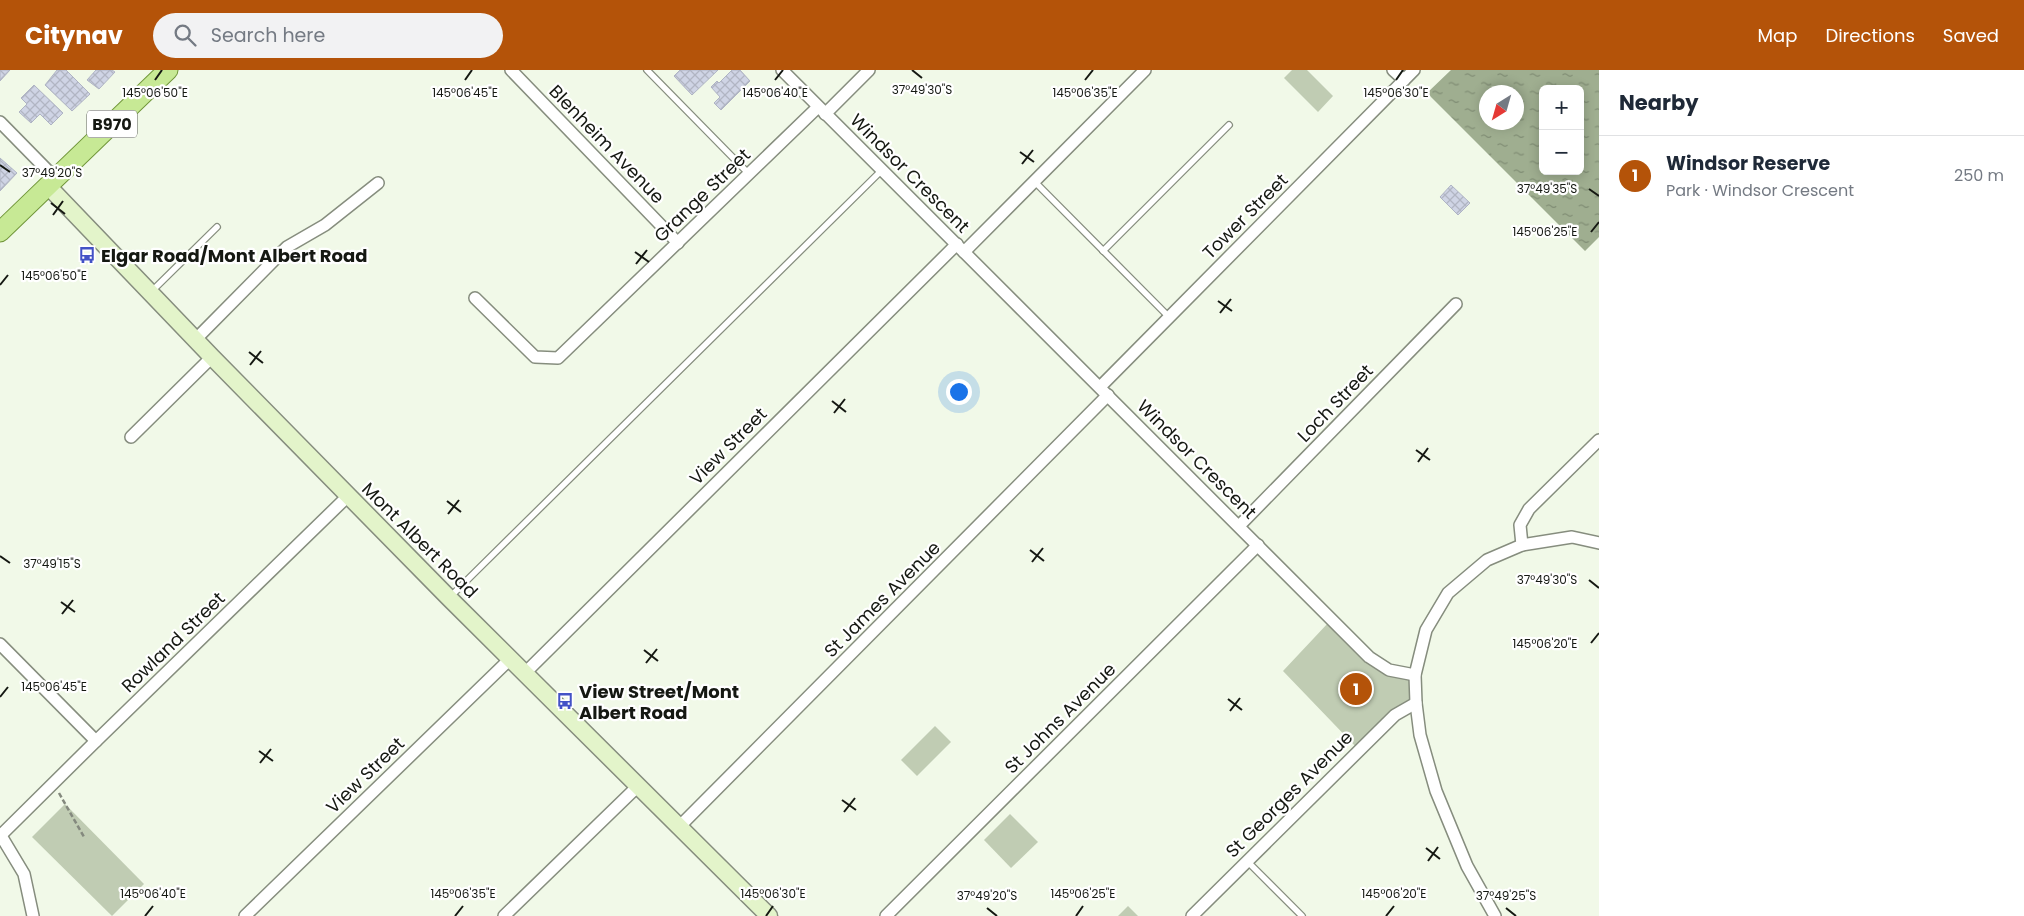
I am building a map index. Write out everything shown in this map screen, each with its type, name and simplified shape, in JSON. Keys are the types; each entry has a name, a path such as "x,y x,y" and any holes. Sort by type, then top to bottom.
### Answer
{"main road":[{"name":"B970","path":"0,232 168,70"},
{"name":"Mont Albert Road","path":"51,182 151,293 212,357 449,598 680,826 764,914"}],"street":[{"name":"Blenheim Avenue","path":"511,70 678,243"},
{"name":"Windsor Crescent","path":"782,70 1369,657 1388,670 1415,675"},
{"name":"Grange Street","path":"475,298 535,357 558,358 749,174 869,70"},
{"name":"View Street","path":"524,673 961,248 1034,182 1144,70"},
{"path":"1393,70 1404,80"},
{"name":"Tower Street","path":"1104,391 1169,317 1414,70"},
{"name":"Mont Albert Road","path":"0,122 51,182"},
{"path":"196,339 287,247 325,225 378,183"},
{"name":"Loch Street","path":"1239,526 1456,304"},
{"path":"131,437 212,357"},
{"name":"St James Avenue","path":"680,826 1104,391"},
{"path":"1522,545 1520,525 1529,509 1599,440"},
{"name":"Rowland Street","path":"1,835 96,740 348,496"},
{"path":"1495,916 1466,866 1436,791 1420,735 1415,675 1426,630 1448,593 1487,560 1522,545 1572,537 1599,543"},
{"name":"St Johns Avenue","path":"886,916 1258,545"},
{"path":"0,644 96,740"},
{"name":"View Street","path":"245,916 510,659"},
{"name":"St Georges Avenue","path":"1192,916 1394,714 1416,703"},
{"path":"504,916 638,786"},
{"path":"1,835 24,874 33,916"}],"lane":[{"path":"647,70 749,174"},
{"path":"1103,251 1229,125"},
{"path":"449,598 882,170"},
{"path":"1034,182 1169,317"},
{"path":"151,293 217,228"},
{"path":"1247,861 1302,916"}],"path":[{"path":"54,783 84,837"}],"shaded area":[{"path":"1292,70 1307,70 1333,96 1318,112 1284,78"},
{"path":"1329,622 1365,657 1413,677 1412,702 1357,748 1283,671"},
{"path":"935,726 951,742 917,776 901,760"},
{"path":"65,804 144,884 112,916 32,837"},
{"path":"1010,814 1038,842 1011,868 984,840"},
{"path":"1128,906 1138,916 1118,916"}],"water":[{"path":"1451,70 1599,70 1599,237 1585,251 1427,93"}],"building":[{"path":"0,70 10,70 0,81"},
{"path":"57,70 66,70 90,94 72,111 45,85"},
{"path":"96,70 112,70 115,72 99,89 87,80"},
{"path":"680,70 718,70 692,95 674,76"},
{"path":"732,70 740,70 750,81 721,110 714,103 720,97 711,87 717,81 719,83"},
{"path":"34,85 63,113 51,125 40,114 31,123 19,112 27,104 21,98"},
{"path":"0,158 17,173 0,191"},
{"path":"1451,185 1470,203 1458,215 1440,197"}],"place":[{"name":"Elgar Road/Mont Albert Road","path":"87,255"},
{"name":"Windsor Reserve","path":"1356,689"},
{"name":"View Street/Mont Albert Road","path":"565,701"}]}
